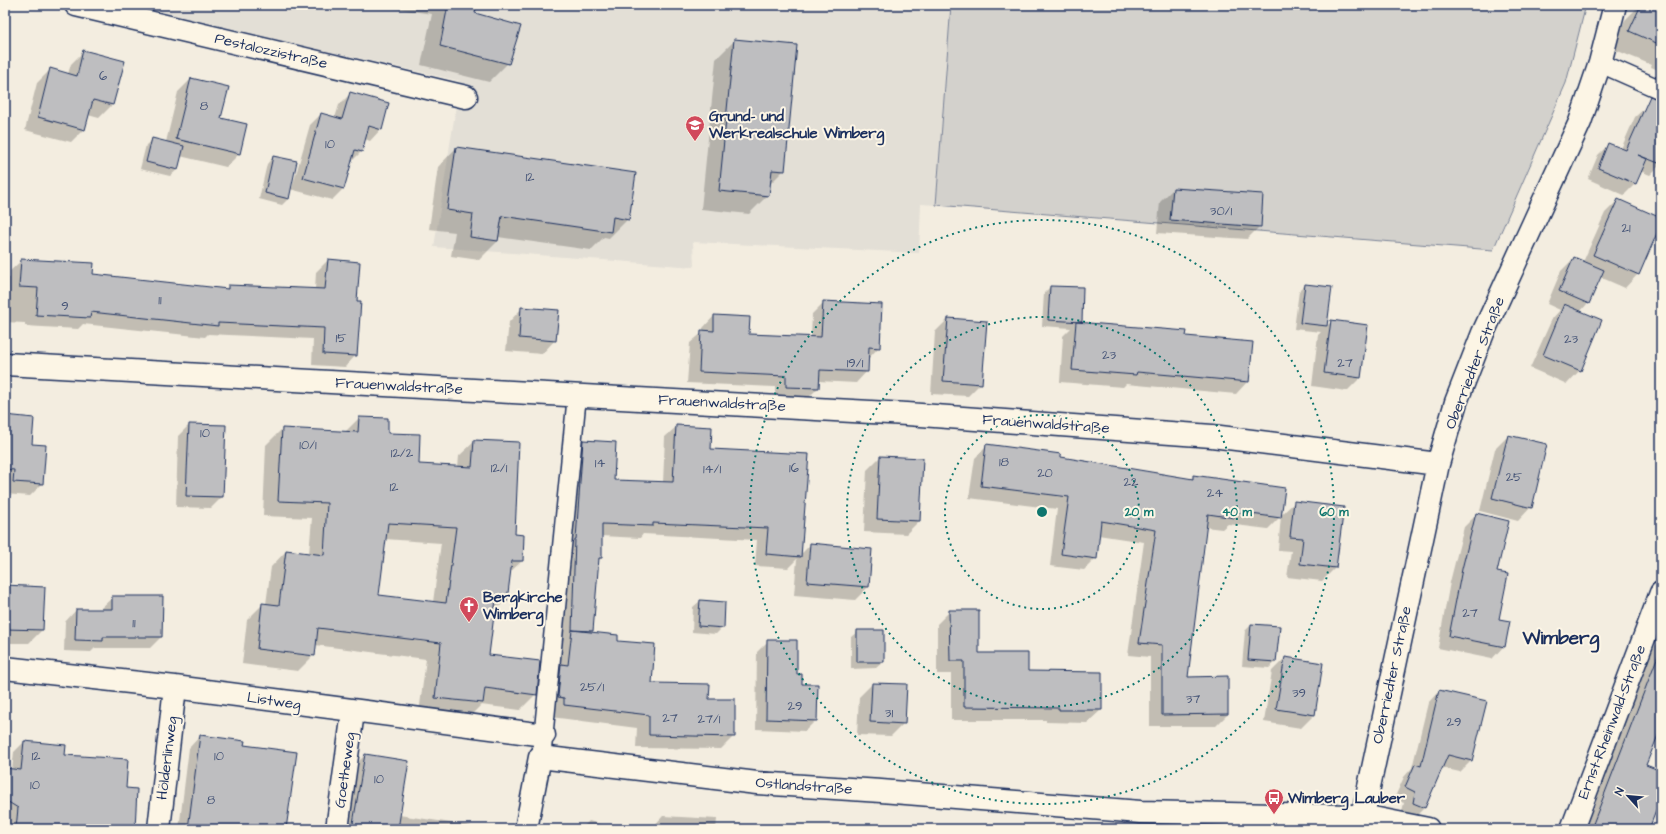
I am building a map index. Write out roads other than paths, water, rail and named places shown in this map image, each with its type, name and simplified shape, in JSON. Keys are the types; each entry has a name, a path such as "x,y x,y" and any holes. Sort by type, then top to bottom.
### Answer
{"street":[{"name":"Pestalozzistraße","path":"76,5 466,97"},
{"name":"Oberriedter Straße","path":"1361,822 1438,464 1456,402 1483,333 1580,122 1600,63 1615,5"},
{"name":"Frauenwaldstraße","path":"5,364 907,414 1212,436 1438,464"},
{"name":"Ernst-Rheinwald-Straße","path":"1572,829 1661,593"},
{"name":"Listweg","path":"5,668 175,687 353,712 544,735"},
{"name":"Hölderlinweg","path":"159,829 175,687"},
{"name":"Goetheweg","path":"337,829 353,712"},
{"name":"Ostlandstraße","path":"540,758 757,783 881,791 1140,820 1274,815 1361,822"},
{"path":"526,829 540,758"},
{"path":"1361,822 1428,829"}],"lane":[{"path":"1600,63 1661,90"},
{"path":"540,758 544,735 577,395"}],"place":[{"name":"Grund- und Werkrealschule Wimberg","path":"695,142"},
{"name":"Bergkirche Wimberg","path":"469,623"},
{"name":"Wimberg Lauber","path":"1274,815"}],"district":[{"name":"Wimberg","path":"1561,638"}]}
